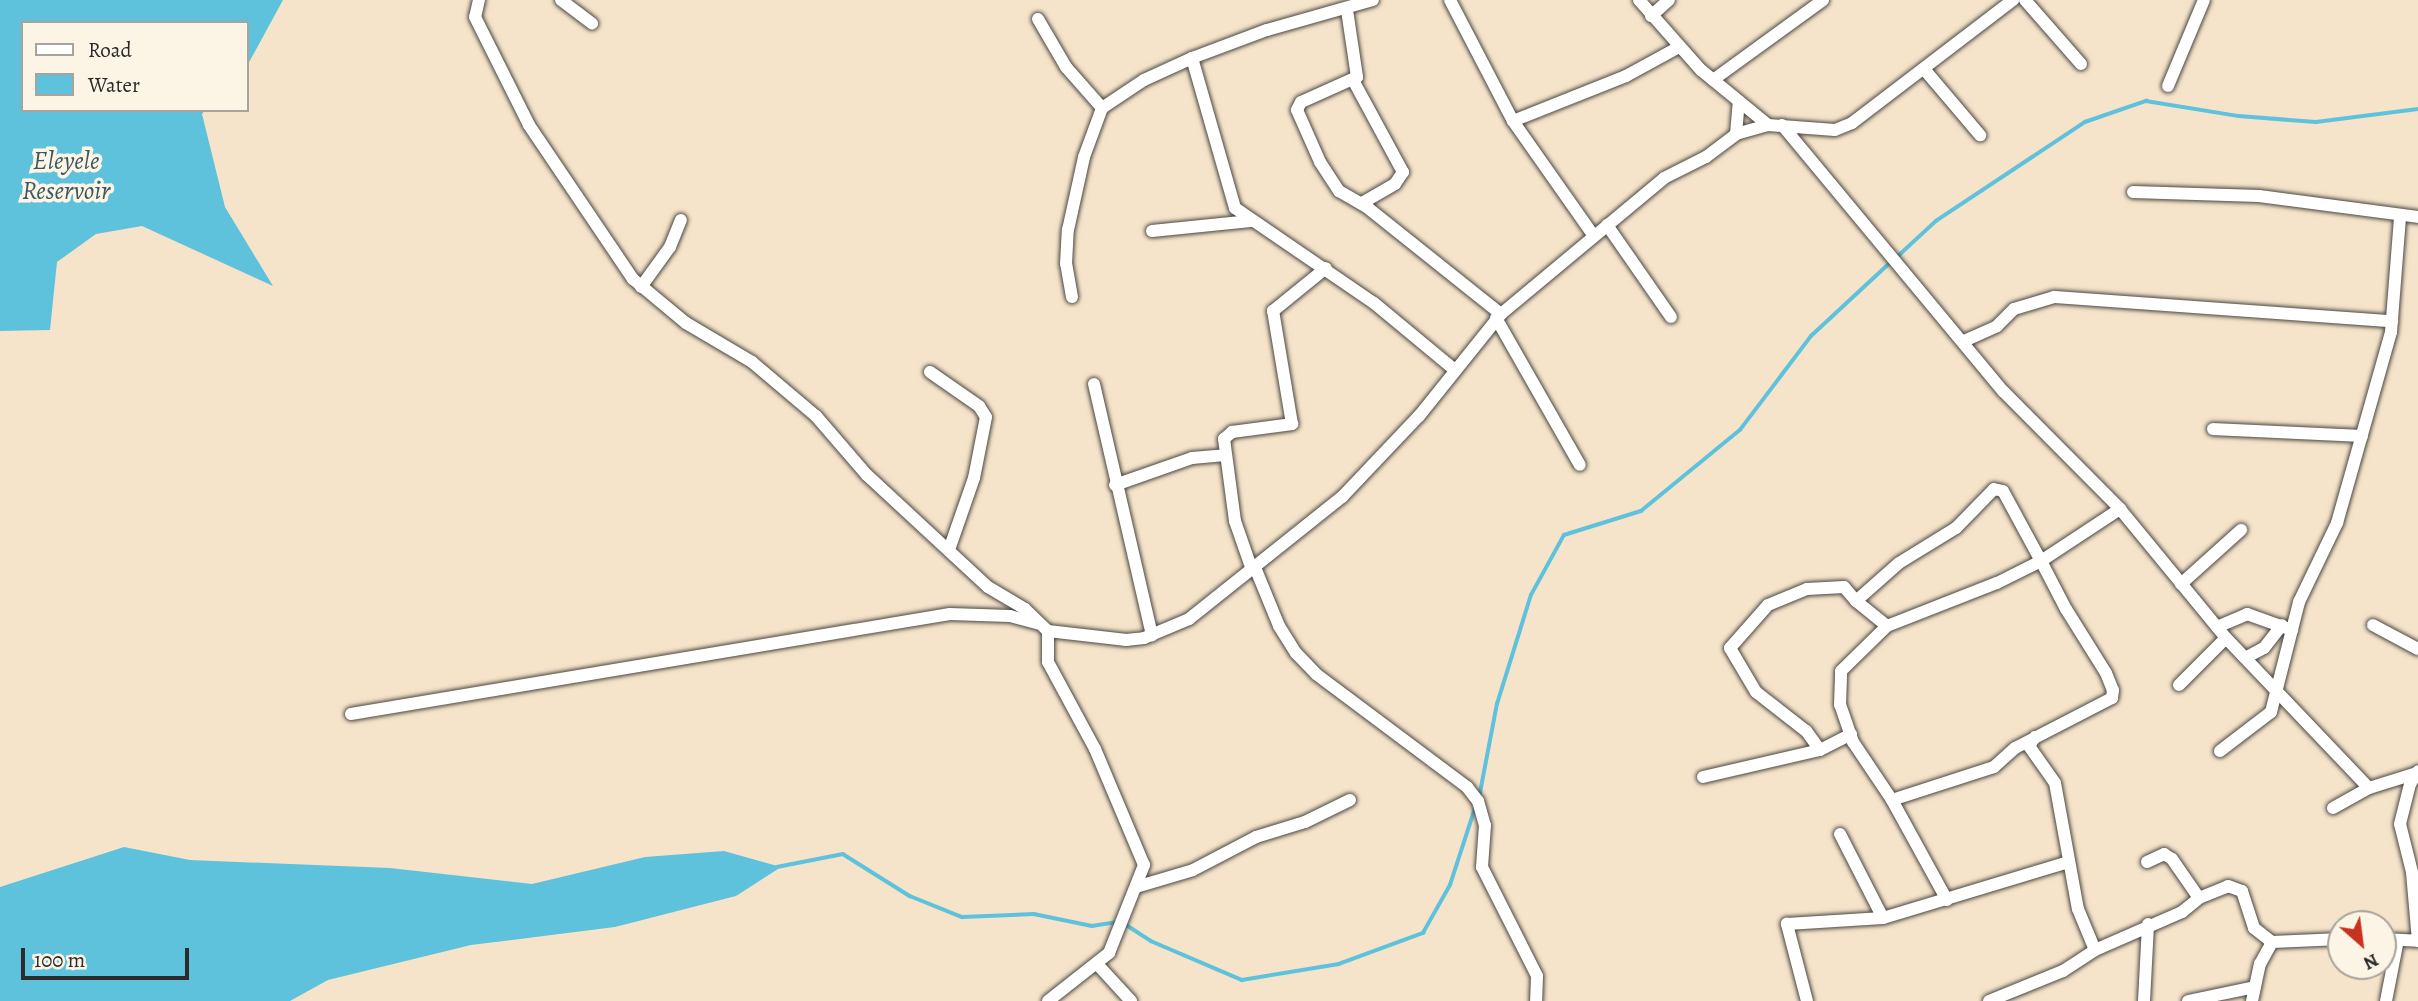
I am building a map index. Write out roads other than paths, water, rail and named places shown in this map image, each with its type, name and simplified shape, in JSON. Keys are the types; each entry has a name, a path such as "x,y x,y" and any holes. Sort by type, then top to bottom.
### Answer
{"street":[{"path":"561,0 592,23"},
{"path":"1072,298 1066,264 1068,230 1084,157 1102,108 1144,80 1192,58 1267,30 1348,10 1373,0"},
{"path":"1450,0 1513,121 1593,235"},
{"path":"1639,0 1679,47 1713,80 1768,125"},
{"path":"1651,16 1669,0"},
{"path":"1713,80 1824,0"},
{"path":"351,714 950,614 1010,616 1045,627 1126,640 1152,635 1189,619 1252,566 1342,497 1419,416 1499,316 1664,178 1706,157 1737,134 1768,125 1835,130 1852,123 2013,0"},
{"path":"2025,0 2081,64"},
{"path":"2168,86 2204,0"},
{"path":"476,2 475,17 528,125 641,287 686,324 752,362 816,416 867,475 950,547 988,587 1045,627"},
{"path":"1348,10 1358,74 1353,80 1301,102 1297,110 1330,182 1499,316 1580,464"},
{"path":"1038,19 1066,67 1102,108"},
{"path":"1513,121 1615,81 1679,47"},
{"path":"1192,58 1230,201 1250,221 1326,268 1455,370"},
{"path":"1924,69 1980,135"},
{"path":"1353,80 1403,172 1395,184 1361,204"},
{"path":"1737,134 1739,101"},
{"path":"1782,125 2004,392 2120,509 2226,638 2369,789"},
{"path":"2133,192 2259,196 2400,218 2418,217"},
{"path":"2274,686 2283,672 2287,627 2337,523 2362,436 2392,321 2400,218"},
{"path":"641,287 670,247 681,220"},
{"path":"1152,231 1250,221"},
{"path":"1607,225 1671,317"},
{"path":"1326,268 1273,311 1292,424 1227,434 1226,455 1235,521 1279,626 1316,674 1432,758 1478,801 1485,825 1482,867 1537,976 1536,1001"},
{"path":"1964,341 1997,326 2014,309 2054,297 2392,321"},
{"path":"930,372 979,406 986,417 974,478 950,547"},
{"path":"1094,384 1115,485 1152,635"},
{"path":"2213,429 2362,436"},
{"path":"1115,485 1192,458 1226,455"},
{"path":"1856,601 1899,563 1956,528 1994,489 2003,491 2113,690 2112,698 2035,736 1994,767 1892,800"},
{"path":"1947,900 1892,800 1851,734 1840,705 1840,671 1887,626 1986,588 2041,561 2120,509"},
{"path":"2181,584 2241,530"},
{"path":"1819,750 1806,731 1756,692 1730,648 1768,605 1807,589 1844,587 1856,601 1887,626"},
{"path":"2217,627 2247,614 2287,627"},
{"path":"2373,625 2418,649"},
{"path":"1045,627 1048,662 1140,847 1144,865 1122,924 1098,965 1054,999"},
{"path":"2245,658 2264,648 2287,627"},
{"path":"2179,685 2226,638"},
{"path":"2220,751 2266,718 2279,694 2274,686"},
{"path":"1703,777 1819,750 1851,734"},
{"path":"2035,736 2029,746 2055,783 2078,909 2095,950"},
{"path":"2333,808 2369,789 2400,782 2418,772"},
{"path":"2386,1001 2398,940 2418,942 2413,883 2400,824 2418,772"},
{"path":"1136,887 1193,870 1256,838 1305,822 1350,800"},
{"path":"1840,834 1883,918"},
{"path":"2147,862 2164,854 2172,859 2199,898"},
{"path":"1808,1001 1787,924 1883,918 2068,862"},
{"path":"1989,1001 2063,971 2095,950 2148,924 2182,912 2199,898 2236,887 2246,898 2254,928 2272,942 2327,940"},
{"path":"2148,924 2144,1001 2149,1001"},
{"path":"2252,1001 2266,949 2272,942"},
{"path":"1098,965 1131,1001"},
{"path":"2188,1001 2255,987"}],"water":[{"name":"Eleyele Reservoir","path":"0,0 283,0 248,64 248,21 21,21 21,112 204,112 225,207 273,286 142,226 96,234 57,262 50,330 0,331"},
{"path":"124,847 190,860 390,868 532,884 645,857 724,851 781,867 736,896 615,927 471,945 328,980 290,1001 0,1001 0,887"}],"waterway":[{"path":"1897,257 1936,221 2085,122 2146,101 2239,116 2316,122 2418,109"},
{"path":"1479,798 1497,704 1531,595 1564,535 1641,511 1740,430 1811,336 1891,262"},
{"path":"1125,924 1151,941 1242,980 1339,964 1423,933 1450,885 1475,808"},
{"path":"777,867 843,854 910,896 962,917 1034,914 1092,926 1118,922"}]}
